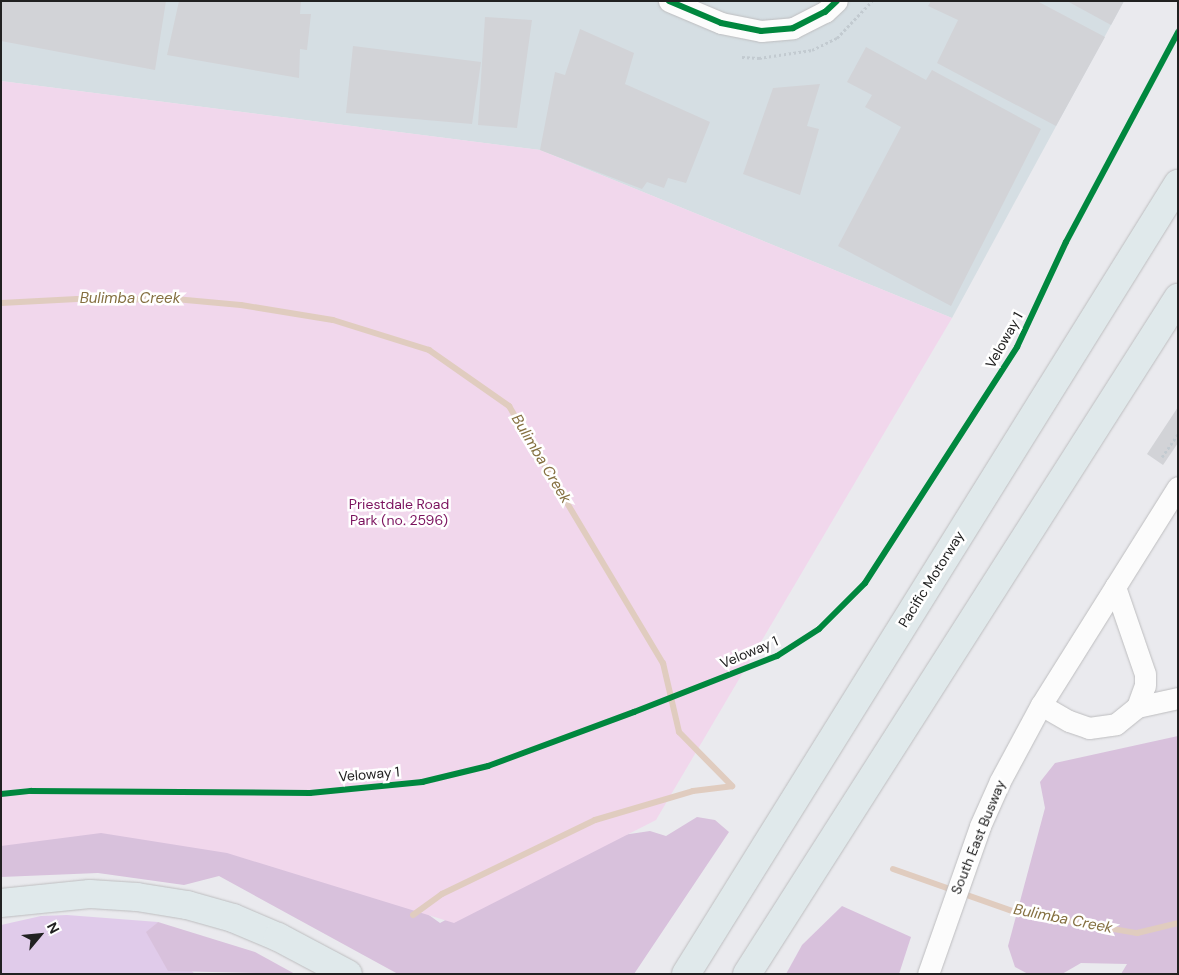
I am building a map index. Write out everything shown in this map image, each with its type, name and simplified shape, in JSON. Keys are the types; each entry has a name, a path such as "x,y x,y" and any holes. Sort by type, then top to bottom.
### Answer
{"highway":[{"name":"Pacific Motorway","path":"686,974 1178,184"},
{"path":"747,974 1178,298"},
{"path":"1,903 90,894 137,896 187,905 233,918 278,936 348,974"}],"street":[{"path":"669,1 721,23 761,31 793,28 825,12 837,1"},
{"name":"South East Busway","path":"928,974 980,826 1041,706 1178,487"},
{"path":"1115,587 1145,674 1146,685 1137,707"},
{"path":"1041,706 1069,722 1089,728 1116,724 1137,707 1178,698"}],"path":[{"path":"1162,457 1178,434"}],"shaded area":[{"path":"1,1 1124,1 952,318 540,150 1,81"},
{"path":"1178,736 1178,974 1121,974 1127,964 1081,963 1062,974 1028,974 1015,967 1008,946 1045,808 1040,782 1055,763"},
{"path":"1,808 340,851 440,923 596,839 650,831 666,836 697,817 715,820 729,832 634,974 398,974 219,876 184,885 98,873 1,877"},
{"path":"842,906 911,937 899,974 786,974 802,945"},
{"path":"67,915 158,922 147,932 195,974 1,974 1,925 41,916"},
{"path":"158,922 255,952 295,974 168,971 146,932"}],"green space":[{"name":"Priestdale Road Park (no. 2596)","path":"1,81 540,150 952,318 656,820 454,923 227,853 101,833 1,846"}],"building":[{"path":"1,1 166,1 155,70 1,41"},
{"path":"179,1 301,1 300,14 311,14 307,50 300,49 299,78 167,55"},
{"path":"931,1 1037,1 1105,37 1056,126 937,63 958,20 928,6"},
{"path":"1067,1 1124,1 1111,25"},
{"path":"485,17 532,20 517,128 478,125"},
{"path":"580,29 634,53 625,84 710,122 686,183 668,178 664,188 647,182 642,189 540,150 555,72 565,75"},
{"path":"353,46 481,62 472,124 346,113"},
{"path":"866,47 926,80 932,70 1041,129 951,306 838,246 901,127 865,107 872,95 847,82"},
{"path":"820,84 807,126 819,129 800,195 743,174 773,88"},
{"path":"1178,407 1178,443 1163,465 1147,454"}],"waterway":[{"name":"Bulimba Creek","path":"1,303 77,299 121,302 153,297 241,305 333,320 429,350 509,406 663,663 679,732 732,786"},
{"path":"413,915 442,894 595,820 693,791 732,786"},
{"name":"Bulimba Creek","path":"893,869 1015,912 1137,933 1178,923"}],"cycle path":[{"path":"669,1 721,23 761,31 793,28 825,12 837,1"},
{"name":"Veloway 1","path":"1,794 31,791 310,793 422,782 488,766 634,712 777,656 819,629 865,583 1017,347 1066,242 1178,32"}]}
